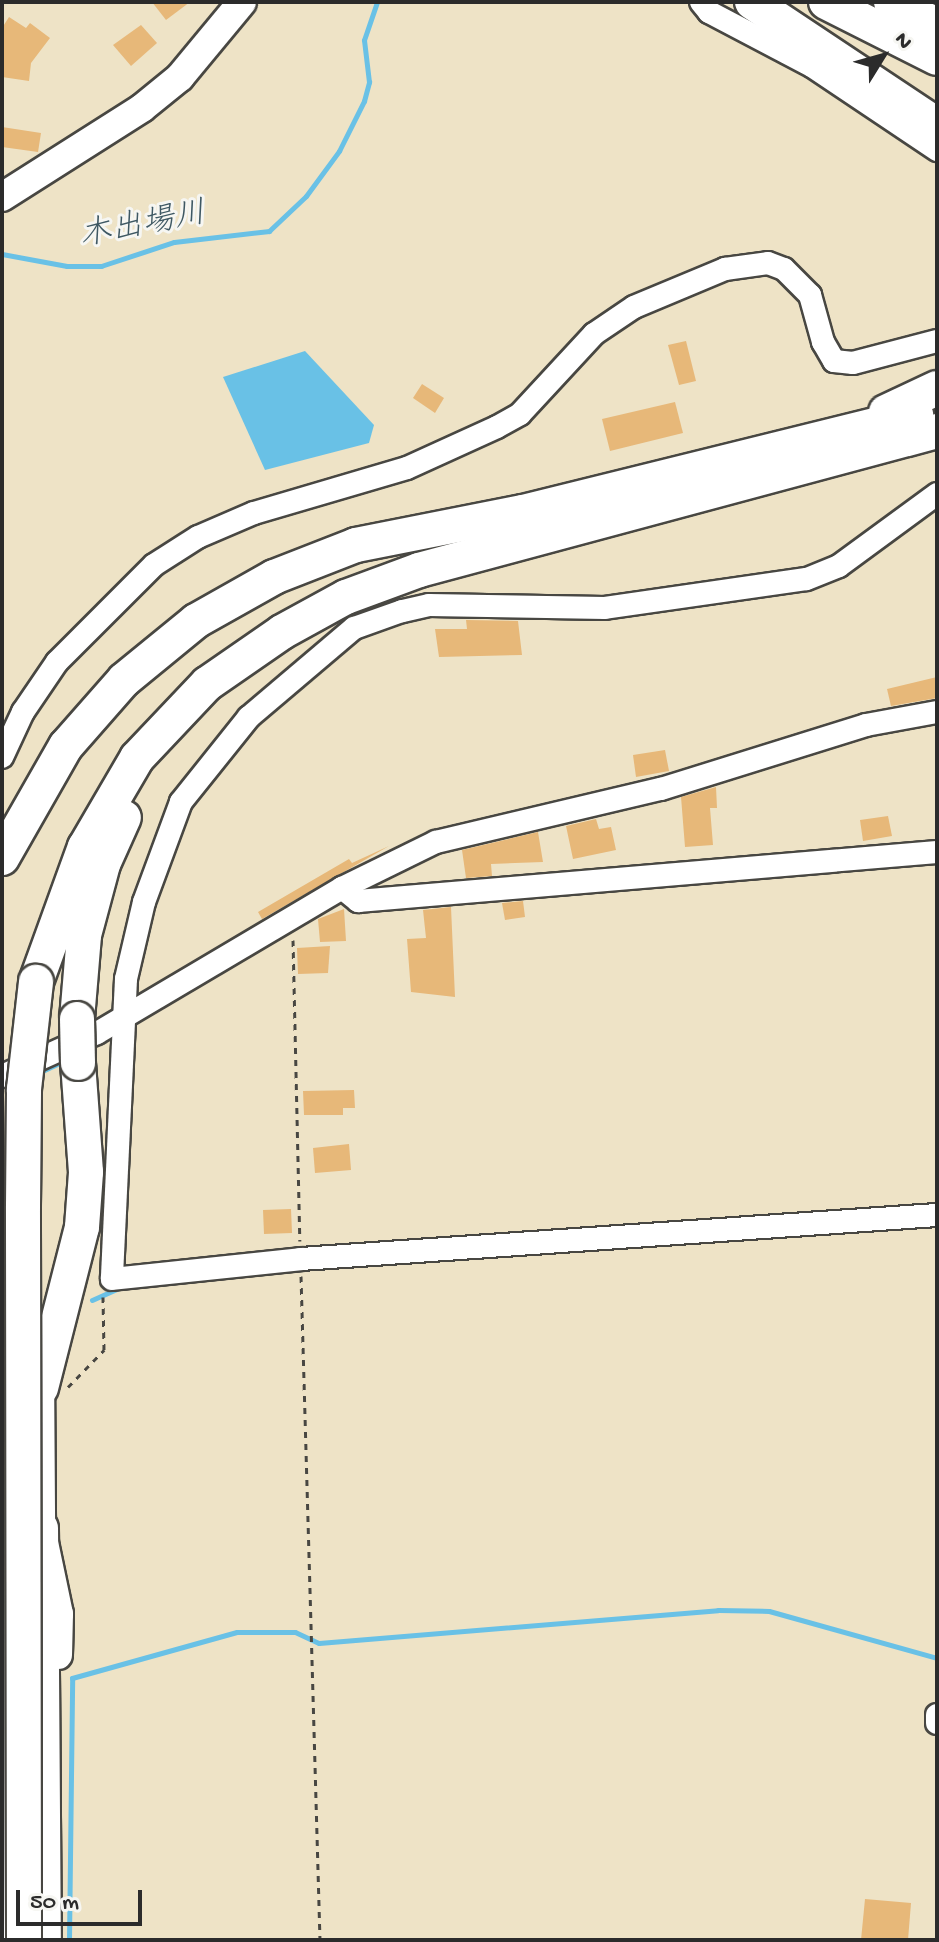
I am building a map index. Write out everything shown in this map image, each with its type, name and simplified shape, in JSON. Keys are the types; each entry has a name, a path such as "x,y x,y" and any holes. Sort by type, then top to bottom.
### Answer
{"highway":[{"path":"752,2 937,125"},
{"path":"826,2 937,58"},
{"path":"891,2 937,25"},
{"path":"819,451 937,388"},
{"path":"36,982 69,881 116,788 182,706 253,650 346,597 419,570 819,451 937,410"},
{"path":"2,858 40,785 95,711 160,647 196,621 274,577 356,545 819,451 937,431"},
{"path":"819,451 937,449"},
{"path":"24,1940 24,1089 36,982 56,876 86,806 123,747 193,670 252,624 320,585 523,512"},
{"path":"53,1388 61,1313 85,1200 77,1019 84,935 118,829 173,740 253,650"},
{"path":"12,1338 61,1313"},
{"path":"41,1528 44,1940"},
{"path":"4,1538 5,1940"}],"main road":[{"path":"2,197 142,108 190,66 242,2"},
{"path":"2,1289 12,1338 7,1373 4,1538"},
{"path":"12,1338 53,1388 41,1528 59,1614 58,1940"}],"street":[{"path":"701,2 709,12 812,66 937,150"},
{"path":"2,757 23,712 57,662 154,565 198,537 254,513 407,468 497,427 520,414 594,334 634,307 725,269 768,263 784,269 810,295 823,342 834,361 853,363 937,341"},
{"path":"937,494 839,566 806,579 605,608 429,605 354,628 249,717 181,802 144,902 126,979 122,1026 112,1279 937,1215"},
{"path":"2,1076 122,1026 342,888 436,842 661,789 866,725 937,712"},
{"path":"342,888 358,901 937,852"},
{"path":"937,1715 937,1723"}],"path":[{"path":"291,933 320,1940"},
{"path":"53,1388 104,1350 104,1300"}],"water":[{"path":"305,351 374,425 369,443 265,470 223,377"}],"building":[{"path":"152,2 190,2 166,20"},
{"path":"9,17 26,28 30,23 50,38 31,63 29,81 2,77 2,28"},
{"path":"141,25 157,43 131,66 113,45"},
{"path":"2,127 41,133 38,152 2,147"},
{"path":"686,341 696,381 679,385 668,345"},
{"path":"422,384 444,398 435,413 413,398"},
{"path":"675,402 683,433 610,451 602,419"},
{"path":"466,620 518,621 522,655 439,657 435,629 467,629"},
{"path":"937,677 937,698 891,706 887,689"},
{"path":"665,750 669,771 636,777 633,755"},
{"path":"716,787 717,808 710,808 713,845 685,847 681,797"},
{"path":"888,816 892,836 863,841 860,820"},
{"path":"596,819 599,829 611,827 616,850 573,859 566,826"},
{"path":"538,832 543,862 491,864 492,876 466,878 462,850"},
{"path":"389,846 262,919 258,912 349,859 352,863"},
{"path":"523,901 525,917 505,920 502,903"},
{"path":"451,907 455,997 411,992 407,939 426,938 423,910"},
{"path":"344,909 346,941 320,942 318,919"},
{"path":"330,946 328,973 298,974 297,948"},
{"path":"354,1090 355,1108 343,1108 343,1115 304,1115 303,1091"},
{"path":"349,1144 351,1170 315,1173 313,1148"},
{"path":"291,1209 292,1233 264,1234 263,1210"},
{"path":"865,1899 911,1903 908,1940 861,1940"}],"waterway":[{"name":"木出場川","path":"2,254 67,266 101,266 174,242 269,231 306,196 339,151 364,101 369,82 364,40 377,2"},
{"path":"40,1072 64,1061"},
{"path":"92,1300 119,1288"},
{"path":"69,1940 72,1678 237,1632 295,1632 319,1643 718,1610 769,1611 937,1658"}]}
